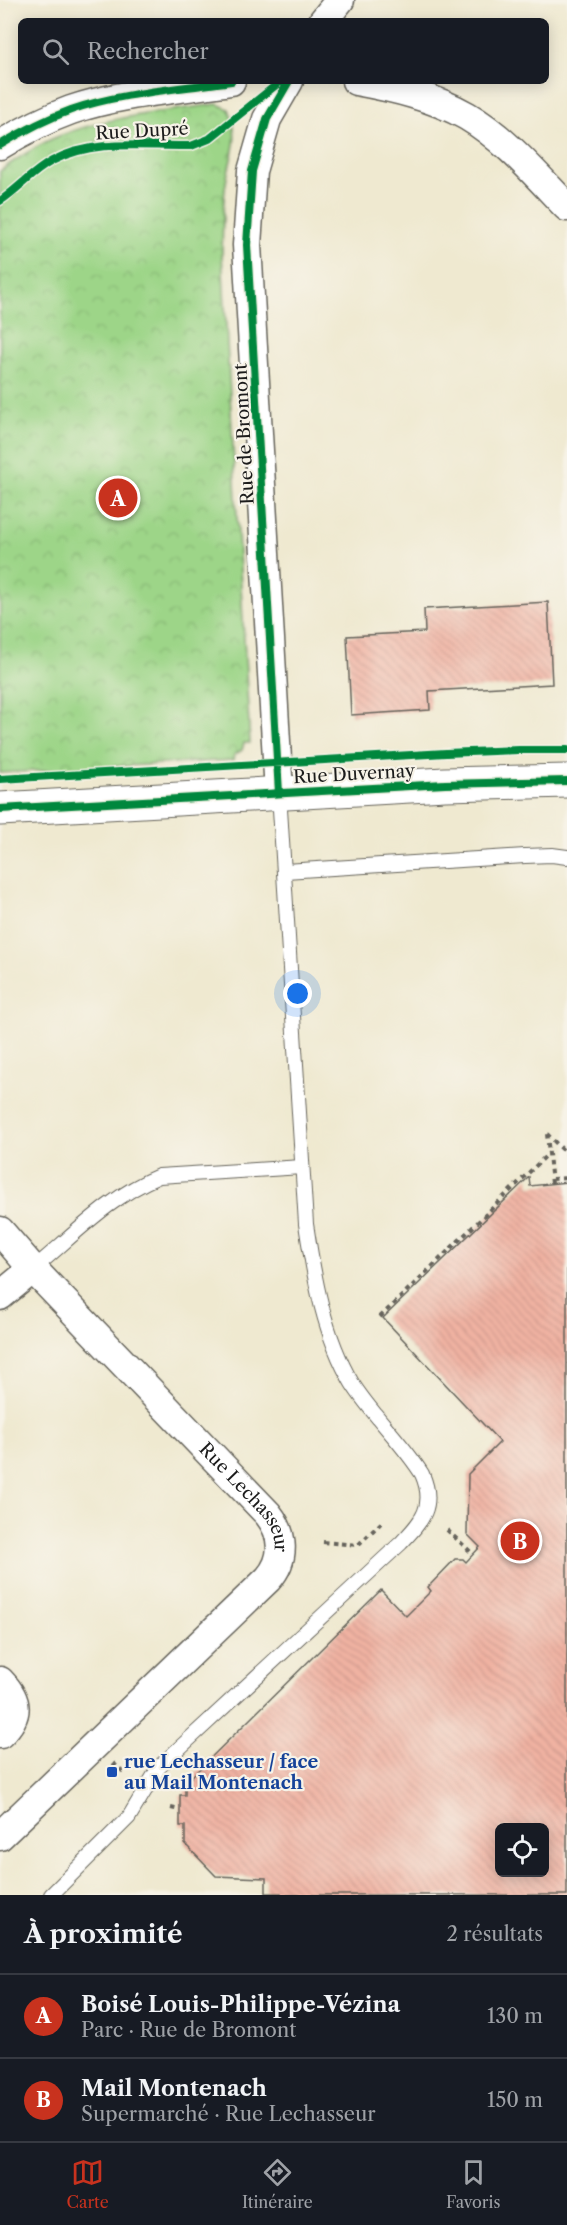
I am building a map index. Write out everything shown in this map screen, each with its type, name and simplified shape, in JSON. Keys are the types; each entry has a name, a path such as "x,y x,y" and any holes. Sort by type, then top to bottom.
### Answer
{"street":[{"path":"325,18 340,0"},
{"name":"Rue Dupré","path":"0,145 26,130 73,109 131,96 211,84"},
{"name":"Rue de Bromont","path":"279,793 247,245 249,200 255,162 267,119 287,84"},
{"path":"371,84 424,98 467,116 515,154 567,207"},
{"name":"Rue Duvernay","path":"0,809 500,781 567,781"},
{"name":"Rue Lechasseur","path":"0,1231 33,1269 268,1514 278,1528 281,1552 277,1567 268,1579 0,1836"},
{"path":"0,1296 33,1269"},
{"path":"0,1681 13,1698 15,1711 10,1724 0,1734"}],"lane":[{"path":"51,1895 129,1817 159,1767 401,1543 424,1517 428,1500 426,1483 422,1474 352,1383 331,1332 316,1285 306,1224 279,793"},
{"path":"285,871 525,856 567,857"},
{"path":"33,1269 99,1212 137,1185 159,1176 302,1167"}],"path":[{"path":"567,1154 547,1134 552,1182 567,1178"},
{"path":"380,1317 549,1153"},
{"path":"323,1542 358,1545 382,1522"},
{"path":"447,1530 473,1554"},
{"path":"113,1762 126,1774"},
{"path":"171,1808 180,1810"}],"green space":[{"path":"217,104 229,109 235,138 224,200 222,254 250,743 244,743 242,750 234,755 233,760 0,773 0,171 43,143 78,129 137,116"}],"building":[{"path":"548,602 552,684 429,691 430,710 351,715 347,636 425,632 424,609"},
{"path":"529,1177 530,1186 567,1182 567,1895 281,1895 281,1893 266,1893 266,1878 216,1876 185,1844 185,1826 180,1826 180,1795 185,1795 185,1783 381,1590 406,1616 431,1591 428,1587 455,1559 463,1559 466,1562 480,1547 467,1534 468,1474 500,1442 383,1318"}],"cycle path":[{"path":"0,145 44,121 90,104 129,95 209,84"},
{"path":"0,201 45,165 69,154 103,146 191,146 209,139 277,84"},
{"path":"279,793 247,245 252,171 267,119 287,84"},
{"path":"0,779 446,753 567,750"},
{"path":"0,809 445,784 567,781"}],"place":[{"name":"Boisé Louis-Philippe-Vézina","path":"118,498"},
{"name":"Mail Montenach","path":"520,1541"},
{"name":"rue Lechasseur / face au Mail Montenach","path":"112,1772"}]}
